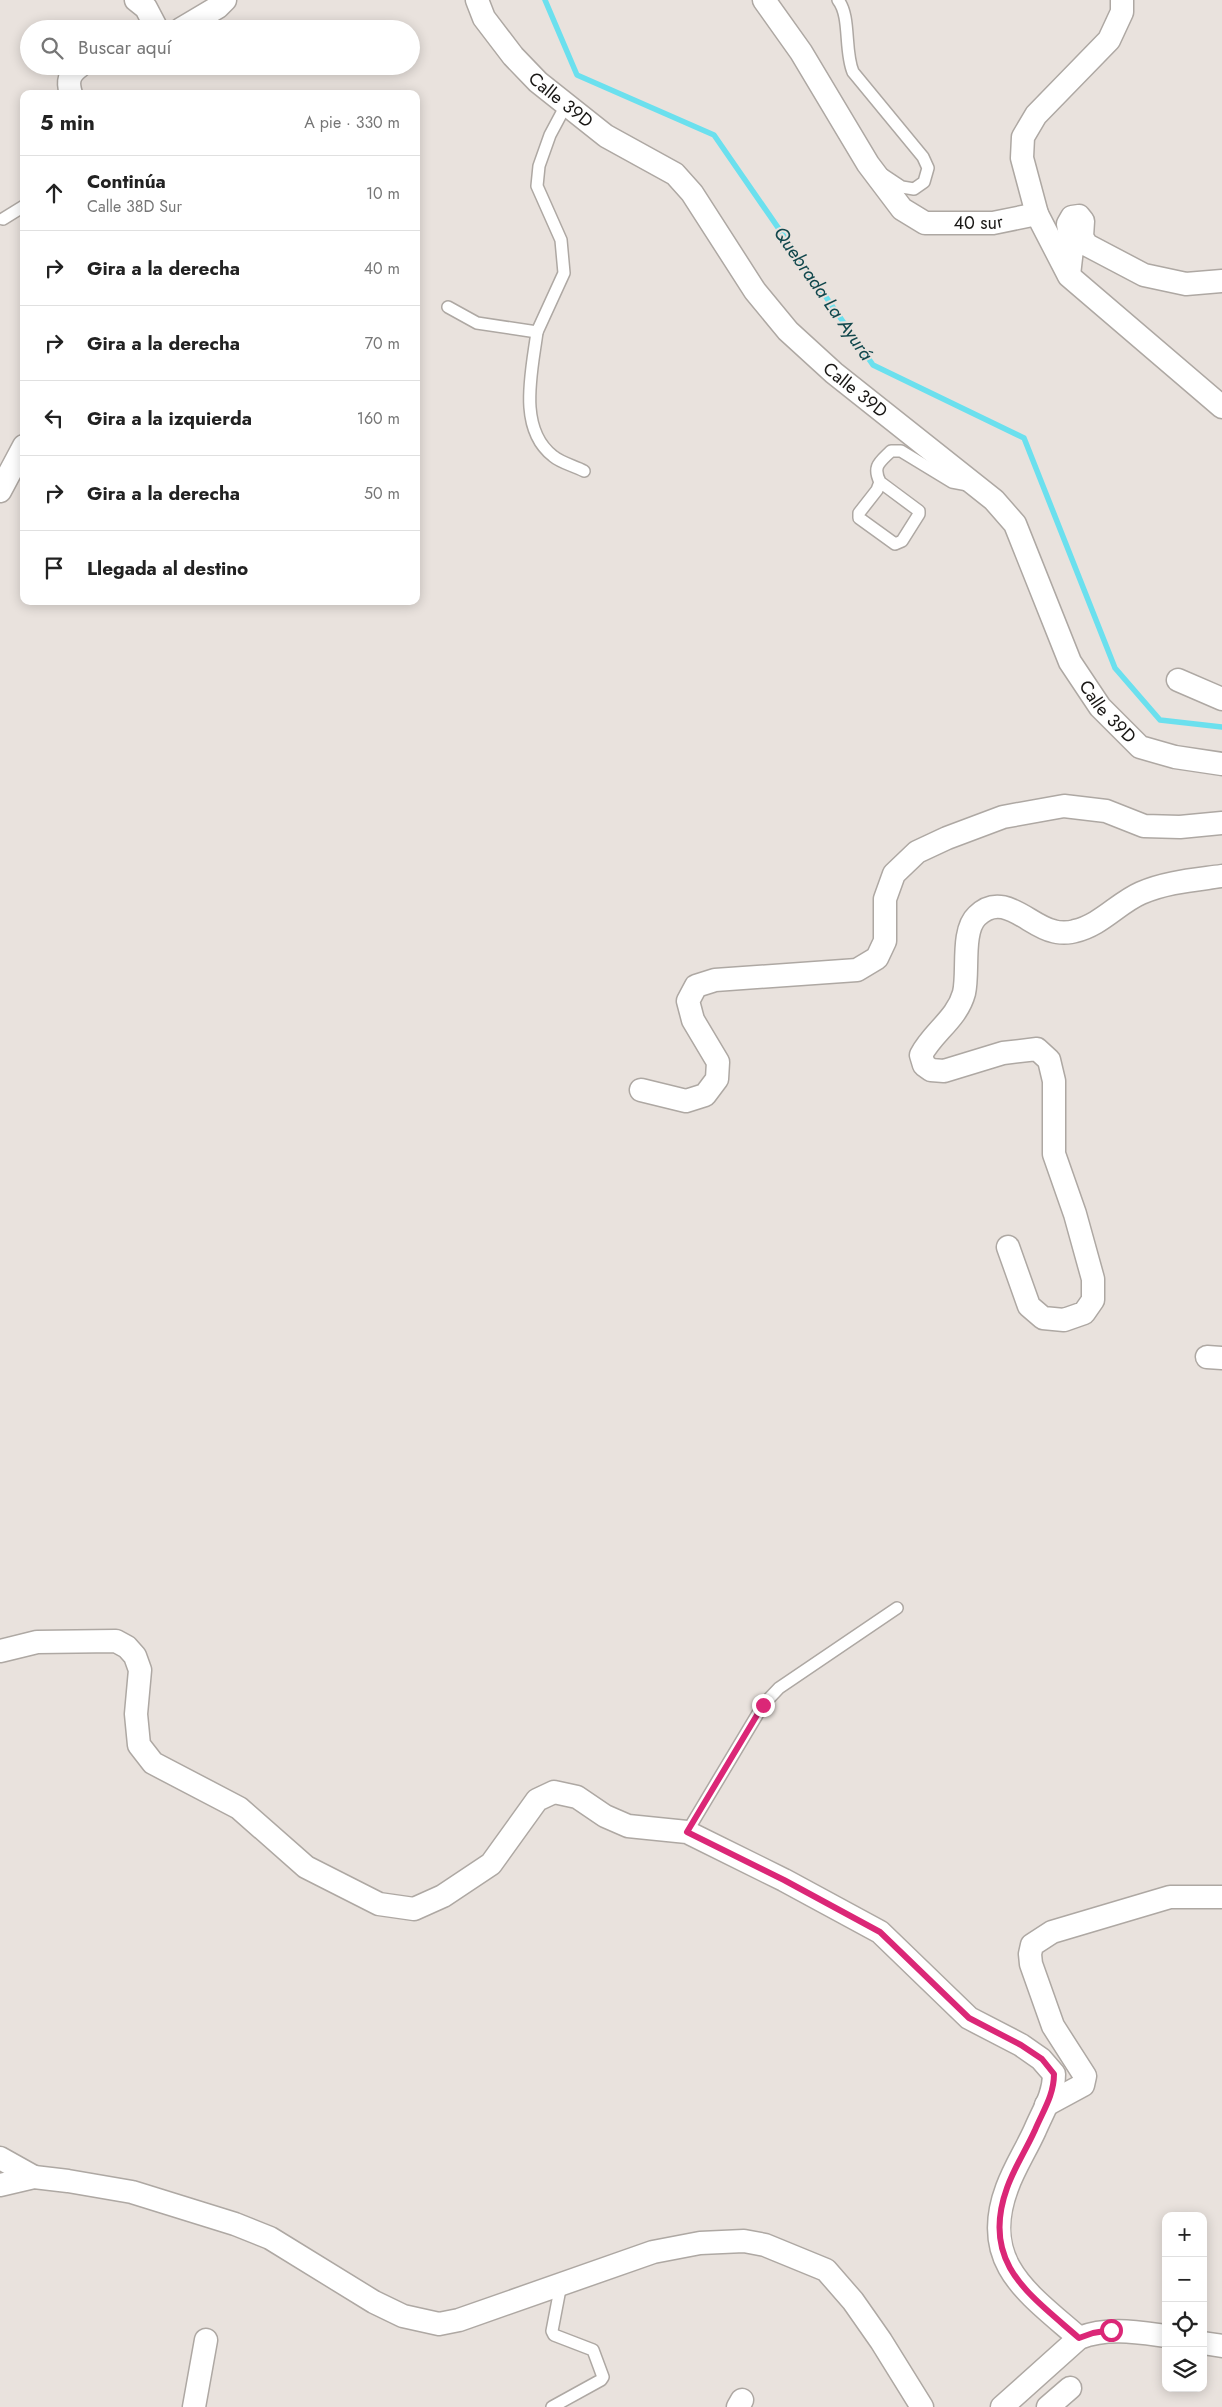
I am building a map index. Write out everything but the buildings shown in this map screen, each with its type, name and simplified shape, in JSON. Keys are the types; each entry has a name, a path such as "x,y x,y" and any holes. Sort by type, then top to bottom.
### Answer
{"street":[{"path":"136,0 146,8 152,20"},
{"path":"196,20 218,7 225,0"},
{"name":"Calle 39D","path":"478,0 484,18 512,56 538,82 606,136 675,174 692,193 756,291 788,331 834,373 980,487 1016,524 1070,662 1100,707 1140,747 1175,757 1222,764"},
{"name":"40 sur","path":"764,0 801,52 868,164 902,208 925,223 993,223 1037,214"},
{"path":"1122,0 1122,12 1108,40 1036,115 1023,138 1022,158 1037,214 1069,276 1222,407"},
{"path":"70,90 68,84 71,75"},
{"path":"1069,276 1072,249 1068,224 1072,217 1079,216 1083,221 1082,237 1087,246 1144,275 1186,284 1222,281"},
{"path":"0,491 20,454"},
{"path":"1178,680 1222,699"},
{"path":"641,1090 686,1101 705,1095 717,1079 718,1062 693,1020 688,1001 696,986 715,980 856,970 877,958 885,941 885,899 894,874 917,852 932,845 1003,817 1064,806 1106,811 1144,826 1180,827 1222,823"},
{"path":"1008,1247 1029,1306 1043,1318 1064,1320 1084,1313 1093,1300 1093,1279 1075,1214 1054,1154 1054,1081 1048,1060 1037,1049 1002,1053 944,1072 931,1070 924,1065 921,1054 958,1010 964,992 969,929 977,915 995,906 1011,909 1052,932 1075,931 1105,918 1139,894 1167,883 1222,876"},
{"path":"0,1651 37,1642 116,1641 127,1647 136,1656 140,1670 136,1714 139,1745 153,1763 239,1808 306,1866 379,1904 414,1909 443,1896 491,1864 537,1800 554,1792 578,1797 605,1816 628,1826 687,1832 784,1880 880,1932 969,2018 1021,2045 1042,2059 1054,2074 1054,2087 1006,2190 999,2217 1000,2238 1003,2258 1026,2292 1079,2338"},
{"path":"1046,2105 1083,2085 1085,2076 1053,2026 1031,1964 1030,1954 1032,1945 1052,1932 1170,1897 1222,1898"},
{"path":"0,2158 34,2177"},
{"path":"0,2185 34,2177 68,2180 132,2192 235,2224 270,2238 374,2302 403,2316 439,2324 460,2320 653,2252 700,2243 744,2241 765,2245 826,2270 853,2301 881,2341 922,2407"},
{"path":"1002,2407 1079,2338 1111,2330 1162,2336"},
{"path":"194,2407 206,2340"},
{"path":"1207,2344 1222,2346"},
{"path":"1048,2407 1070,2388"}],"lane":[{"path":"838,0 844,13 848,60 853,72 923,156 928,168 924,182 914,189 902,187 868,164"},
{"path":"566,106 550,135 539,166 537,186 561,240 564,273 537,332 530,404 533,430 542,446 554,458 584,470"},
{"path":"3,219 20,208"},
{"path":"448,307 477,323 537,332"},
{"path":"880,482 877,490 859,513 859,518 895,544 902,541 919,511 880,482 875,472 876,466 891,451 901,451 952,482 980,487"},
{"path":"687,1832 763,1705 779,1688 898,1608"},
{"path":"552,2407 603,2377 593,2350 554,2335 552,2331 560,2284"}],"waterway":[{"name":"Quebrada La Ayurá","path":"545,0 577,75 714,135 873,365 1024,438 1115,668 1160,720 1222,727"}],"route":[{"path":"763,1705 687,1832 784,1880 880,1932 969,2018 1021,2045 1042,2059 1054,2074 1054,2087 1006,2190 999,2217 1003,2258 1026,2292 1079,2338 1111,2330"}]}
